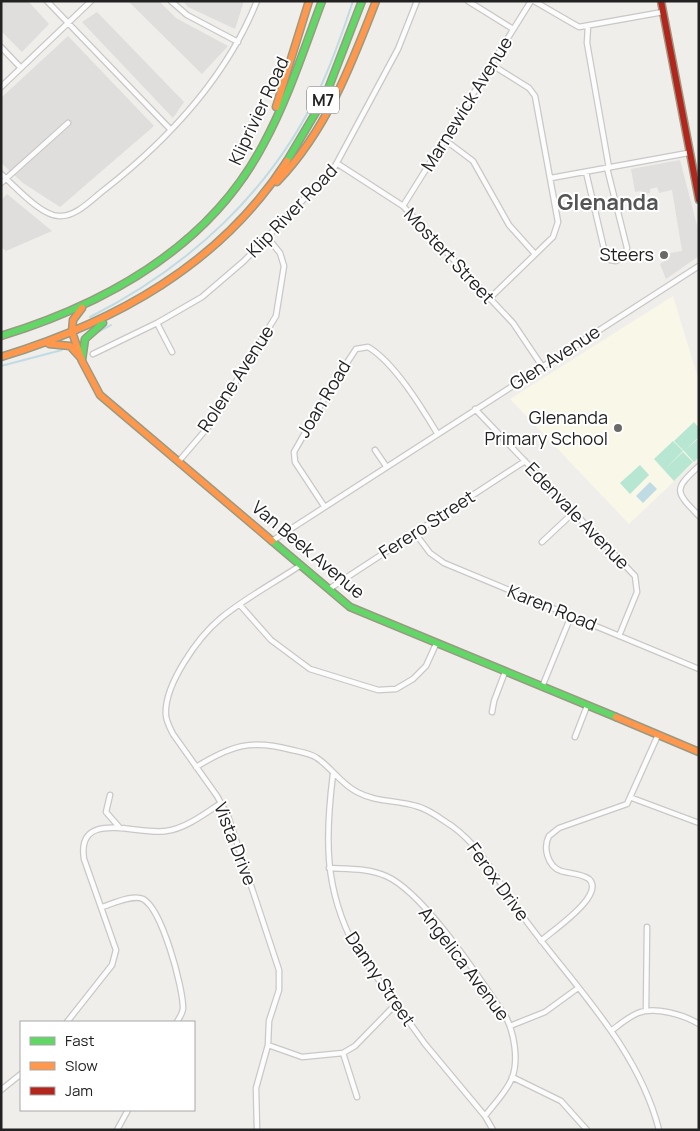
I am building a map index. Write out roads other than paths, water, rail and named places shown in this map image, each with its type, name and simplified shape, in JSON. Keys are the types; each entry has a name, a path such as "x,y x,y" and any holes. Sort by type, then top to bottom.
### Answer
{"main road":[{"path":"270,129 309,1"},
{"name":"Kliprivier Road","path":"83,307 154,266 185,243 207,223 243,180 263,146 322,1"},
{"name":"M7","path":"1,358 47,344 73,333 115,314 156,291 203,255 244,218 267,190 305,134 324,99 362,1"},
{"path":"267,190 286,172 321,122 347,74 376,1"},
{"path":"661,1 688,153 699,200"},
{"path":"73,333 74,318 83,307"},
{"name":"M7","path":"1,336 35,326 83,307"},
{"path":"81,358 86,336 115,314"},
{"name":"Van Beek Avenue","path":"73,333 91,381 100,395 301,566 356,610 699,752"},
{"path":"47,344 70,346 81,358"}],"street":[{"path":"47,1 171,130"},
{"path":"1,87 91,1"},
{"path":"171,1 187,15 238,42"},
{"path":"3,176 47,213 67,216 82,207 142,160 171,130 218,74 238,42 257,1"},
{"name":"Klip River Road","path":"94,354 158,323 202,297 230,274 338,164 398,49 417,1"},
{"path":"468,1 513,29"},
{"path":"532,1 573,25 588,26 663,12"},
{"name":"Marnewick Avenue","path":"402,206 532,1"},
{"path":"586,172 605,253 610,260 616,261 625,256 627,248 608,168 588,42 588,26"},
{"path":"1,47 21,68"},
{"path":"489,299 553,237 557,230 558,218 541,117 534,93 492,65"},
{"path":"1,183 3,176 68,123"},
{"path":"445,140 473,161 509,225 535,254"},
{"path":"551,178 688,153"},
{"name":"Mostert Street","path":"338,164 402,206 516,326 542,366"},
{"name":"Rolene Avenue","path":"179,461 209,426 276,316 284,266 280,253 267,237"},
{"name":"Glen Avenue","path":"272,541 699,266"},
{"path":"158,323 172,352"},
{"name":"Joan Road","path":"324,506 295,462 294,452 331,387 356,349 365,347 374,351 410,389 437,433"},
{"name":"Edenvale Avenue","path":"475,409 637,580 637,592 619,636"},
{"path":"375,450 386,466"},
{"name":"Ferero Street","path":"329,589 525,461"},
{"path":"699,466 682,483 679,489 684,500 699,516"},
{"path":"542,542 574,512"},
{"name":"Karen Road","path":"416,533 439,561 699,668"},
{"name":"Vista Drive","path":"258,1130 256,1088 268,1045 269,1021 280,990 279,970 239,848 221,803 167,723 168,699 181,668 207,632 220,619 301,566"},
{"path":"240,605 267,636 305,666 319,673 378,690 396,690 413,680 426,666 436,644"},
{"path":"542,687 571,616"},
{"path":"492,712 505,672"},
{"path":"575,737 587,706"},
{"path":"541,941 586,901 593,890 592,881 589,878 556,868 546,850 549,836 559,828 621,808 632,798 658,735"},
{"name":"Ferox Drive","path":"196,767 220,753 258,743 313,756 346,785 368,797 424,808 459,832 491,866 516,908 611,1030 640,1078 652,1104 659,1130"},
{"name":"Danny Street","path":"333,774 327,835 333,896 346,931 355,947 436,1059 485,1116 493,1130"},
{"path":"110,796 106,812 120,828"},
{"path":"632,798 699,823"},
{"path":"68,1021 114,959 114,942 84,854 85,842 94,830 102,827 166,831 221,803"},
{"name":"Angelica Avenue","path":"330,868 373,872 384,875 403,886 442,928 510,1026 514,1042 512,1077"},
{"path":"102,907 135,898 142,899 151,907 165,932 172,956 183,1008 177,1021"},
{"path":"646,1011 647,927"},
{"path":"510,1026 545,1012 578,988"},
{"path":"268,1045 302,1057 343,1053 363,1038 396,1004"},
{"path":"611,1030 636,1014 646,1011 684,1017 699,1024"},
{"path":"343,1053 357,1097"},
{"path":"1,1090 20,1075"},
{"path":"485,1116 512,1077 561,1101 587,1130"},
{"path":"117,1130 127,1111"}],"water":[{"path":"650,482 657,489 643,503 636,496"}],"waterway":[{"path":"90,317 161,275 194,250 224,223 252,193 300,127 329,68 353,1"},
{"path":"93,335 111,325"},
{"path":"1,366 62,350"}],"place":[{"name":"Steers","path":"664,255"},
{"name":"Glenanda Primary School","path":"618,428"}],"district":[{"name":"Glenanda","path":"608,202"}]}
